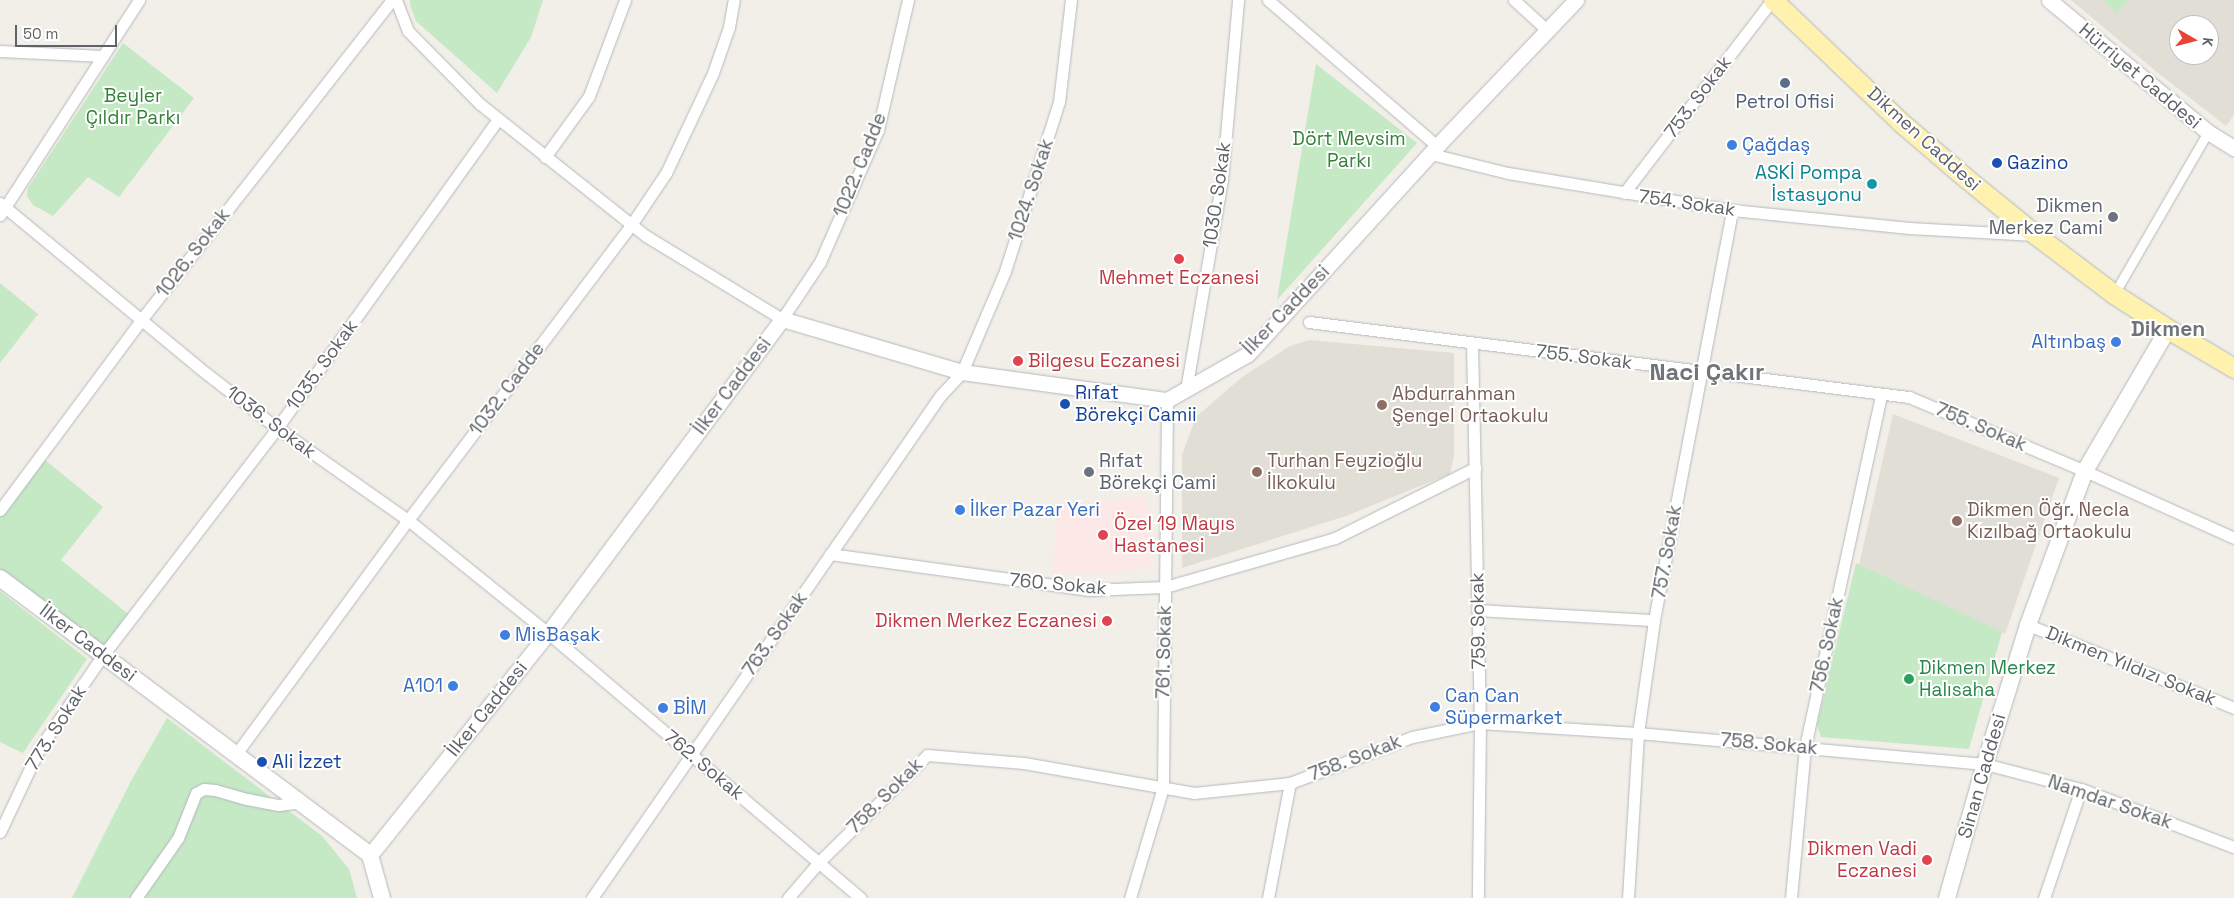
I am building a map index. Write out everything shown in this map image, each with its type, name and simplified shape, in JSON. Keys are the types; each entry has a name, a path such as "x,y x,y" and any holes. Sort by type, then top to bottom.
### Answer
{"main road":[{"name":"Dikmen Caddesi","path":"1773,0 1904,125 2036,235 2114,294 2234,368"},
{"name":"Sinan Caddesi","path":"1947,898 1984,764 2028,625 2085,471 2168,329"},
{"name":"İlker Caddesi","path":"0,578 370,855"},
{"path":"370,855 382,898"}],"street":[{"path":"2,208 140,0"},
{"name":"1026. Sokak","path":"0,510 141,320 392,0"},
{"path":"396,0 408,31 480,104 498,119 646,236 782,319"},
{"path":"545,157 589,96 625,0"},
{"name":"1032. Cadde","path":"236,754 408,520 632,225 666,173 693,119 723,46 734,0"},
{"name":"1022. Cadde","path":"782,319 820,262 878,130 908,0"},
{"name":"1024. Sokak","path":"962,372 1005,271 1059,102 1071,0"},
{"name":"1030. Sokak","path":"1186,390 1222,180 1238,0"},
{"path":"1268,0 1434,150"},
{"path":"1514,0 1548,31"},
{"name":"İlker Caddesi","path":"370,855 548,633 782,319 962,372 1167,400 1248,354 1434,150 1576,0"},
{"name":"753. Sokak","path":"1624,193 1773,0"},
{"name":"Hürriyet Caddesi","path":"2049,0 2208,132 2234,148"},
{"path":"0,51 103,56"},
{"name":"1035. Sokak","path":"103,655 277,428 498,119"},
{"path":"2114,294 2208,132"},
{"name":"754. Sokak","path":"1434,150 1508,173 1732,210 1909,228 2036,235"},
{"name":"1036. Sokak","path":"2,208 277,428 408,520 548,633"},
{"name":"757. Sokak","path":"1628,898 1638,733 1654,620 1732,210"},
{"name":"755. Sokak","path":"1309,322 1909,397 2085,471 2234,538"},
{"name":"759. Sokak","path":"1472,343 1480,723 1478,898"},
{"name":"763. Sokak","path":"592,898 940,396 962,372"},
{"name":"756. Sokak","path":"1791,898 1805,747 1881,394"},
{"name":"761. Sokak","path":"1130,898 1163,787 1167,400"},
{"name":"760. Sokak","path":"830,554 1088,590 1165,587 1334,538 1475,468"},
{"path":"1478,610 1654,620"},
{"name":"Dikmen Yıldızı Sokak","path":"2028,625 2234,708"},
{"name":"762. Sokak","path":"548,633 861,898"},
{"name":"773. Sokak","path":"0,832 39,749 103,655"},
{"name":"758. Sokak","path":"788,898 819,862 927,755 1024,763 1194,793 1290,782 1412,737 1480,723 1638,733 1984,764"},
{"name":"Namdar Sokak","path":"1984,764 2080,789 2234,847"},
{"path":"1268,898 1290,782"},
{"path":"136,898 178,838 196,793 204,789 215,790 246,799 278,805 301,802"},
{"path":"2044,898 2080,789"}],"shaded area":[{"path":"2071,0 2234,0 2234,115 2226,126 2158,73"},
{"path":"1309,340 1454,353 1454,456 1450,474 1346,516 1182,568 1182,455 1196,417 1242,377 1290,346"},
{"name":"Dikmen Öğr. Necla Kızılbağ Ortaokulu","path":"1893,414 2059,478 2005,634 1859,565"},
{"name":"Özel 19 Mayıs Hastanesi","path":"1146,497 1153,564 1119,574 1052,574 1057,521 1055,503"}],"green space":[{"path":"410,0 543,0 531,37 497,93 416,21"},
{"path":"2104,0 2129,0 2116,13"},
{"name":"Beyler Çıldır Parkı","path":"123,43 194,98 119,197 88,177 53,216 33,205 27,196 28,188"},
{"name":"Dört Mevsim Parkı","path":"1316,64 1417,143 1277,300"},
{"path":"0,283 38,314 0,363"},
{"path":"40,456 103,507 61,560 132,617 103,655 0,578 0,510"},
{"name":"Dikmen Merkez Halısaha","path":"1856,563 2002,632 1969,749 1821,737 1817,725"},
{"path":"0,591 87,659 23,753 0,742"},
{"path":"167,718 322,836 349,869 357,898 72,898 131,781"}],"place":[{"name":"Petrol Ofisi","path":"1785,83"},
{"name":"Çağdaş","path":"1732,145"},
{"name":"Gazino","path":"1997,163"},
{"name":"ASKİ Pompa İstasyonu","path":"1872,184"},
{"name":"Dikmen Merkez Cami","path":"2113,217"},
{"name":"Mehmet Eczanesi","path":"1179,259"},
{"name":"Altınbaş","path":"2116,342"},
{"name":"Bilgesu Eczanesi","path":"1018,361"},
{"name":"Rıfat Börekçi Camii","path":"1065,404"},
{"name":"Abdurrahman Şengel Ortaokulu","path":"1382,405"},
{"name":"Rıfat Börekçi Cami","path":"1089,472"},
{"name":"Turhan Feyzioğlu İlkokulu","path":"1257,472"},
{"name":"İlker Pazar Yeri","path":"960,510"},
{"name":"Dikmen Öğr. Necla Kızılbağ Ortaokulu","path":"1957,521"},
{"name":"Özel 19 Mayıs Hastanesi","path":"1103,535"},
{"name":"Dikmen Merkez Eczanesi","path":"1107,621"},
{"name":"MisBaşak","path":"505,635"},
{"name":"Dikmen Merkez Halısaha","path":"1909,679"},
{"name":"A101","path":"453,686"},
{"name":"Can Can Süpermarket","path":"1435,707"},
{"name":"BİM","path":"663,708"},
{"name":"Ali İzzet","path":"262,762"},
{"name":"Dikmen Vadi Eczanesi","path":"1927,860"}],"district":[{"name":"Dikmen","path":"2168,329"},
{"name":"Naci Çakır","path":"1707,372"}]}
